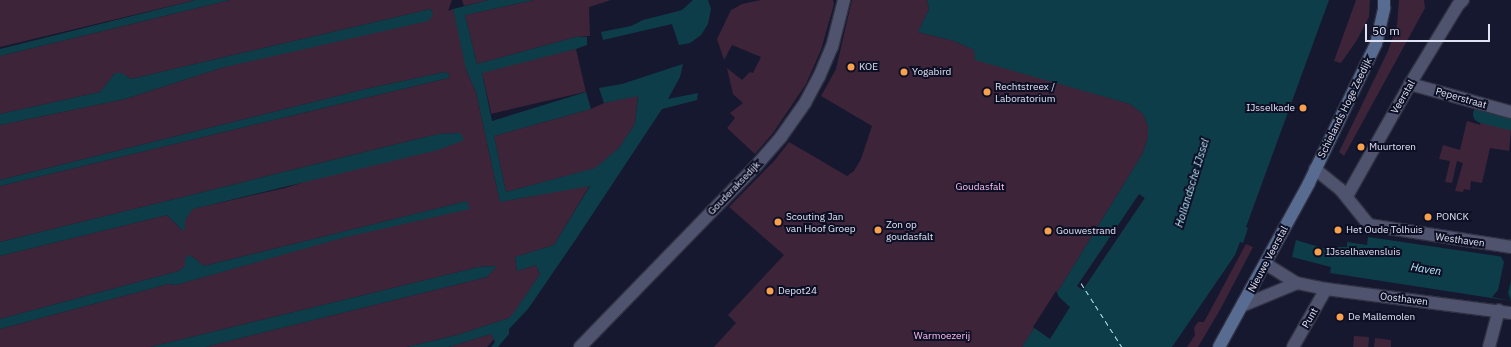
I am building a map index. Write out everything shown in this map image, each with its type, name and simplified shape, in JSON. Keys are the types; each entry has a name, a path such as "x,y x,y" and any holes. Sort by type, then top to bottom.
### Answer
{"main road":[{"name":"Schielands Hoge Zeedijk","path":"1315,169 1376,44 1384,8 1384,0"},
{"name":"Nieuwe Veerstal","path":"1219,347 1244,305 1315,169"}],"street":[{"name":"Gouderaksedijk","path":"580,347 755,167 781,137 805,103 820,77 832,47 844,0"},
{"name":"Veerstal","path":"1347,196 1410,84 1458,5 1463,0"},
{"name":"Peperstraat","path":"1410,84 1511,112"},
{"name":"Westhaven","path":"1315,169 1347,196 1369,225 1511,247"},
{"name":"Oosthaven","path":"1266,264 1297,283 1326,289 1505,312"},
{"path":"1244,305 1297,283"},
{"name":"Punt","path":"1293,347 1326,289"},
{"path":"1488,347 1505,312"}],"green space":[{"path":"0,0 196,0 0,47"},
{"path":"230,0 452,0 448,11 453,9 467,63 466,69 476,92 500,202 590,185 554,245 515,257 517,271 536,265 540,274 515,312 509,318 457,335 407,347 205,347 487,277 497,266 479,267 150,347 0,347 0,329 168,284 176,285 467,201 204,266 190,255 185,266 179,271 0,319 0,256 167,215 182,230 185,229 185,220 192,209 285,188 461,133 438,134 0,242 0,186 448,78 450,75 445,72 370,88 0,180 0,125 125,99 221,68 433,15 431,9 131,79 127,76 115,73 100,92 0,114 0,56"},
{"path":"462,0 489,0 464,6"},
{"path":"534,0 611,0 589,7 590,36 576,37 477,64 465,15"},
{"path":"761,0 833,0 834,4 821,50 806,84 773,133 755,154 727,128 735,118 730,113 743,103 733,94 727,68 742,80 750,72 753,73 761,57 732,45 724,60 717,39 731,10 742,4"},
{"name":"Goudasfalt","path":"852,0 927,0 929,9 918,32 954,41 974,50 1089,92 1130,104 1143,114 1148,126 1148,137 1143,153 1022,347 714,347 736,323 728,315 784,255 729,207 775,160 789,142 847,176 854,171 861,159 872,126 821,96 836,69"},
{"path":"1356,0 1370,0 1369,17 1357,40 1341,63 1334,61"},
{"path":"1399,0 1424,0 1425,8 1344,156 1339,152 1388,51 1397,25"},
{"path":"576,49 586,92 491,114 481,71"},
{"path":"638,95 635,124 619,148 596,168 506,192 494,136 591,109 604,103"},
{"path":"1481,120 1511,129 1509,151 1490,148 1482,183 1471,181 1470,190 1464,189 1463,192 1455,191 1463,163 1457,161 1452,183 1445,182 1450,161 1439,159 1443,145 1460,150 1467,121 1480,125"},
{"path":"1246,244 1253,247 1221,308 1198,347 1187,347 1195,335 1194,328 1198,322 1204,322"},
{"path":"491,334 494,339 487,347 448,347"},
{"path":"1354,336 1369,337 1368,347 1353,347"},
{"path":"1375,338 1391,340 1391,347 1374,347"}],"water":[{"path":"196,0 230,0 0,56 0,49"},
{"path":"489,0 534,0 465,15 477,64 576,37 587,37 587,45 576,49 482,73 492,121 586,92 591,109 494,136 506,192 595,168 619,148 635,124 638,96 604,103 599,88 622,84 683,64 680,77 668,99 698,93 697,100 662,109 528,309 509,329 509,334 498,347 491,347 495,342 491,334 448,347 407,347 457,335 509,318 540,274 536,265 517,271 515,257 554,245 590,186 500,202 476,92 466,69 453,9"},
{"path":"693,0 708,0 711,9 708,24 701,35 690,43 679,45 672,24 603,40 601,32 631,26 643,20 682,10"},
{"name":"Hollandsche IJssel","path":"927,0 1329,0 1246,227 1248,228 1243,243 1240,242 1235,255 1172,347 1022,347 1143,153 1148,137 1148,126 1143,114 1130,104 975,60 974,50 954,41 918,32 929,9"},
{"path":"431,9 433,15 428,21 221,68 125,99 0,125 0,114 100,92 115,73 122,73 131,79"},
{"path":"445,72 450,75 448,78 0,186 0,180 370,88"},
{"path":"461,133 464,140 438,150 193,209 185,220 185,229 183,231 167,215 0,256 0,242 438,134"},
{"path":"467,201 470,209 342,238 176,285 168,284 0,329 0,319 179,271 185,266 185,258 190,255 204,266"},
{"name":"Haven","path":"1368,237 1511,258 1511,301 1330,273 1331,267 1292,257 1296,240 1336,252 1338,247 1347,247 1347,242 1367,245"},
{"path":"497,266 487,277 205,347 150,347 479,267"}],"pier":[{"path":"1139,194 1145,198 1083,290 1077,286"},
{"path":"1500,255 1511,257 1511,281 1508,293 1511,301 1492,297 1498,290 1504,262"},
{"path":"1056,291 1059,297 1070,307 1050,339 1033,327"}],"waterway":[{"path":"1482,114 1511,121"}],"ferry route":[{"path":"1081,283 1122,347"}],"place":[{"name":"KOE","path":"851,67"},
{"name":"Yogabird","path":"904,72"},
{"name":"Rechtstreex / Laboratorium","path":"987,92"},
{"name":"IJsselkade","path":"1303,108"},
{"name":"Muurtoren","path":"1361,147"},
{"name":"PONCK","path":"1428,217"},
{"name":"Scouting Jan van Hoof Groep","path":"778,222"},
{"name":"Zon op goudasfalt","path":"878,230"},
{"name":"Het Oude Tolhuis","path":"1338,230"},
{"name":"Gouwestrand","path":"1048,231"},
{"name":"IJsselhavensluis","path":"1318,252"},
{"name":"Depot24","path":"770,291"},
{"name":"De Mallemolen","path":"1340,317"}],"park label":[{"name":"Warmoezerij","path":"942,336"}]}
